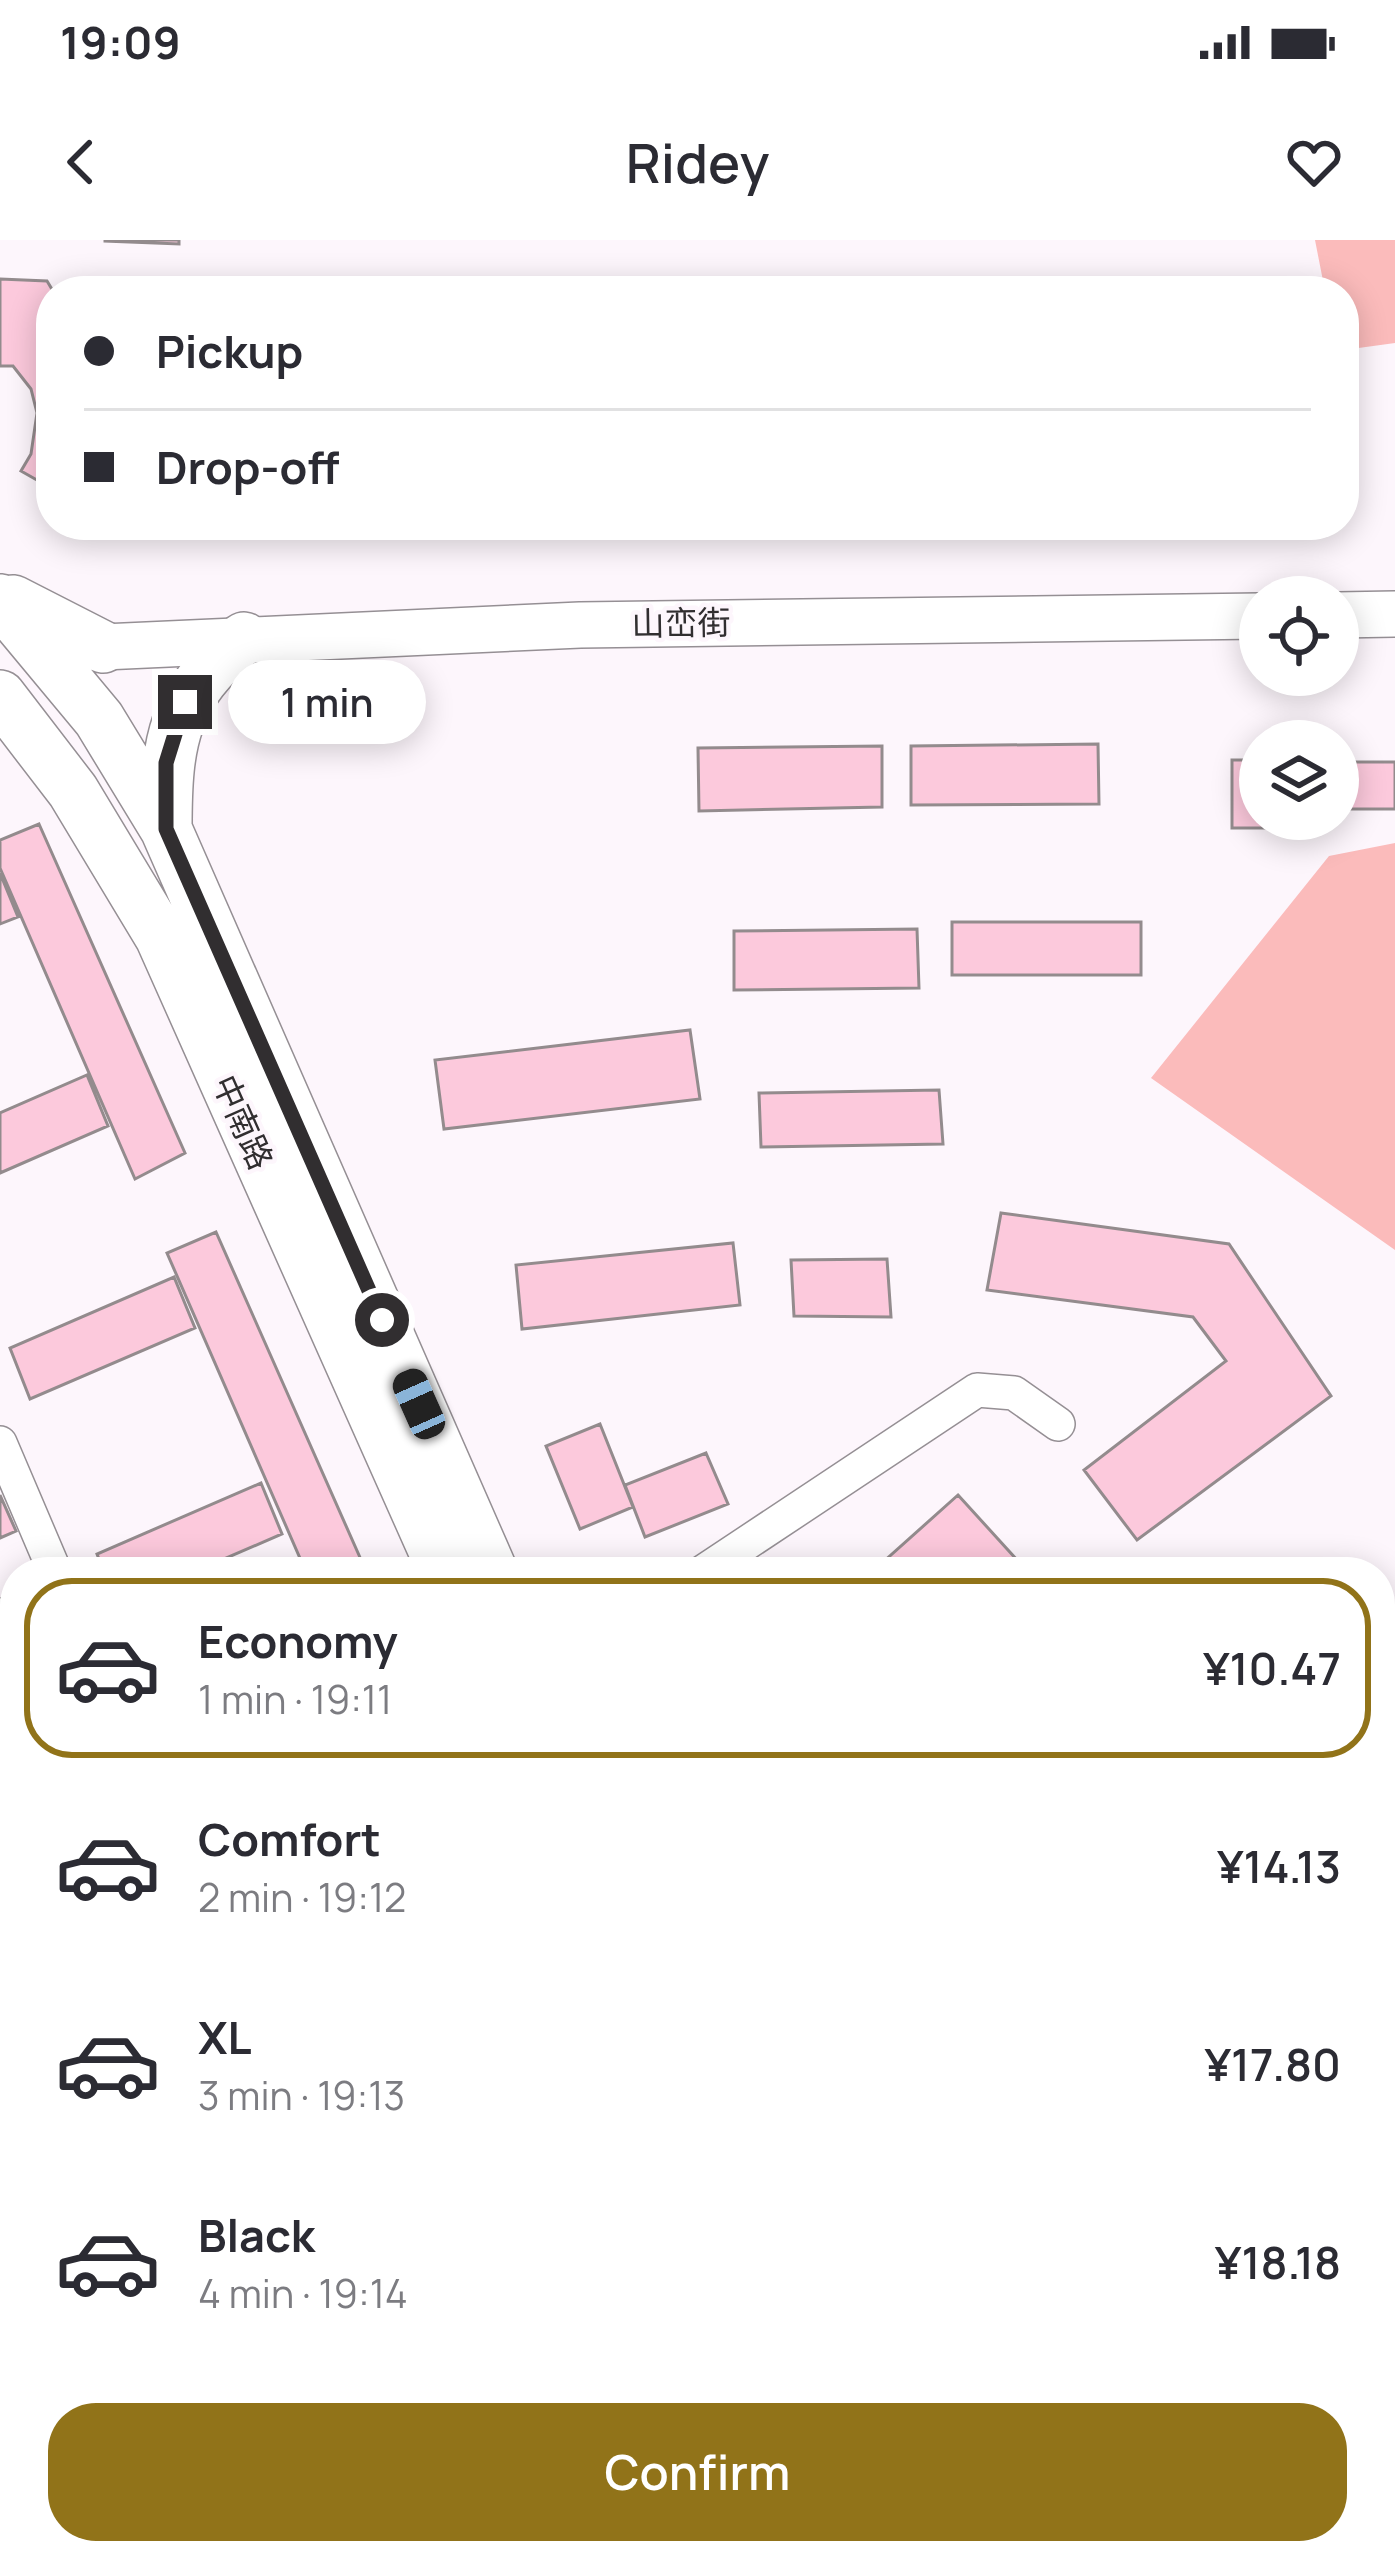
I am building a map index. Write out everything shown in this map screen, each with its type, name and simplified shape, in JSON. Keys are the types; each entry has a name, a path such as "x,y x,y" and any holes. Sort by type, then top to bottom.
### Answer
{"main road":[{"path":"7,613 103,647"},
{"path":"7,613 100,718 166,829 485,1557"},
{"path":"1359,615 1395,614"},
{"name":"山峦街","path":"103,647 580,625 1239,616"},
{"path":"166,829 172,732 208,667 244,638"},
{"name":"中南路","path":"0,696 73,791 161,937 437,1557"}],"street":[{"path":"726,1557 976,1390 1014,1394 1058,1424"},
{"path":"0,1443 49,1557"}],"shaded area":[{"path":"1315,240 1395,240 1395,343 1359,348 1359,276 1322,276"},
{"path":"1395,843 1395,1250 1151,1078 1329,856"}],"building":[{"path":"179,240 179,244 105,241"},
{"path":"0,279 36,281 36,409 31,389 13,366 0,366"},
{"path":"36,420 36,480 21,471 31,454"},
{"path":"1098,744 1099,804 911,805 911,746"},
{"path":"882,746 882,807 699,811 698,748"},
{"path":"1232,760 1239,760 1239,828 1232,828"},
{"path":"1359,762 1395,762 1395,809 1359,809"},
{"path":"39,824 185,1153 135,1179 0,868 0,840"},
{"path":"0,873 18,917 0,924"},
{"path":"952,922 1141,922 1141,975 952,975"},
{"path":"917,929 919,988 734,990 734,931"},
{"path":"690,1030 700,1099 444,1129 435,1060"},
{"path":"87,1075 108,1126 0,1173 0,1113"},
{"path":"939,1090 943,1144 761,1147 759,1093"},
{"path":"1001,1213 1229,1244 1331,1396 1137,1540 1084,1470 1226,1361 1193,1317 987,1290"},
{"path":"216,1232 360,1557 299,1557 167,1253"},
{"path":"733,1243 740,1305 522,1329 516,1265"},
{"path":"887,1259 891,1317 794,1316 791,1260"},
{"path":"174,1277 195,1328 30,1399 10,1348"},
{"path":"600,1424 633,1507 580,1529 546,1446"},
{"path":"706,1453 728,1504 645,1537 625,1485"},
{"path":"261,1483 282,1534 229,1557 97,1554"},
{"path":"0,1495 16,1531 0,1538"},
{"path":"958,1495 1014,1557 889,1557"}],"route":[{"path":"185,702 166,763 166,829 382,1320"}]}
